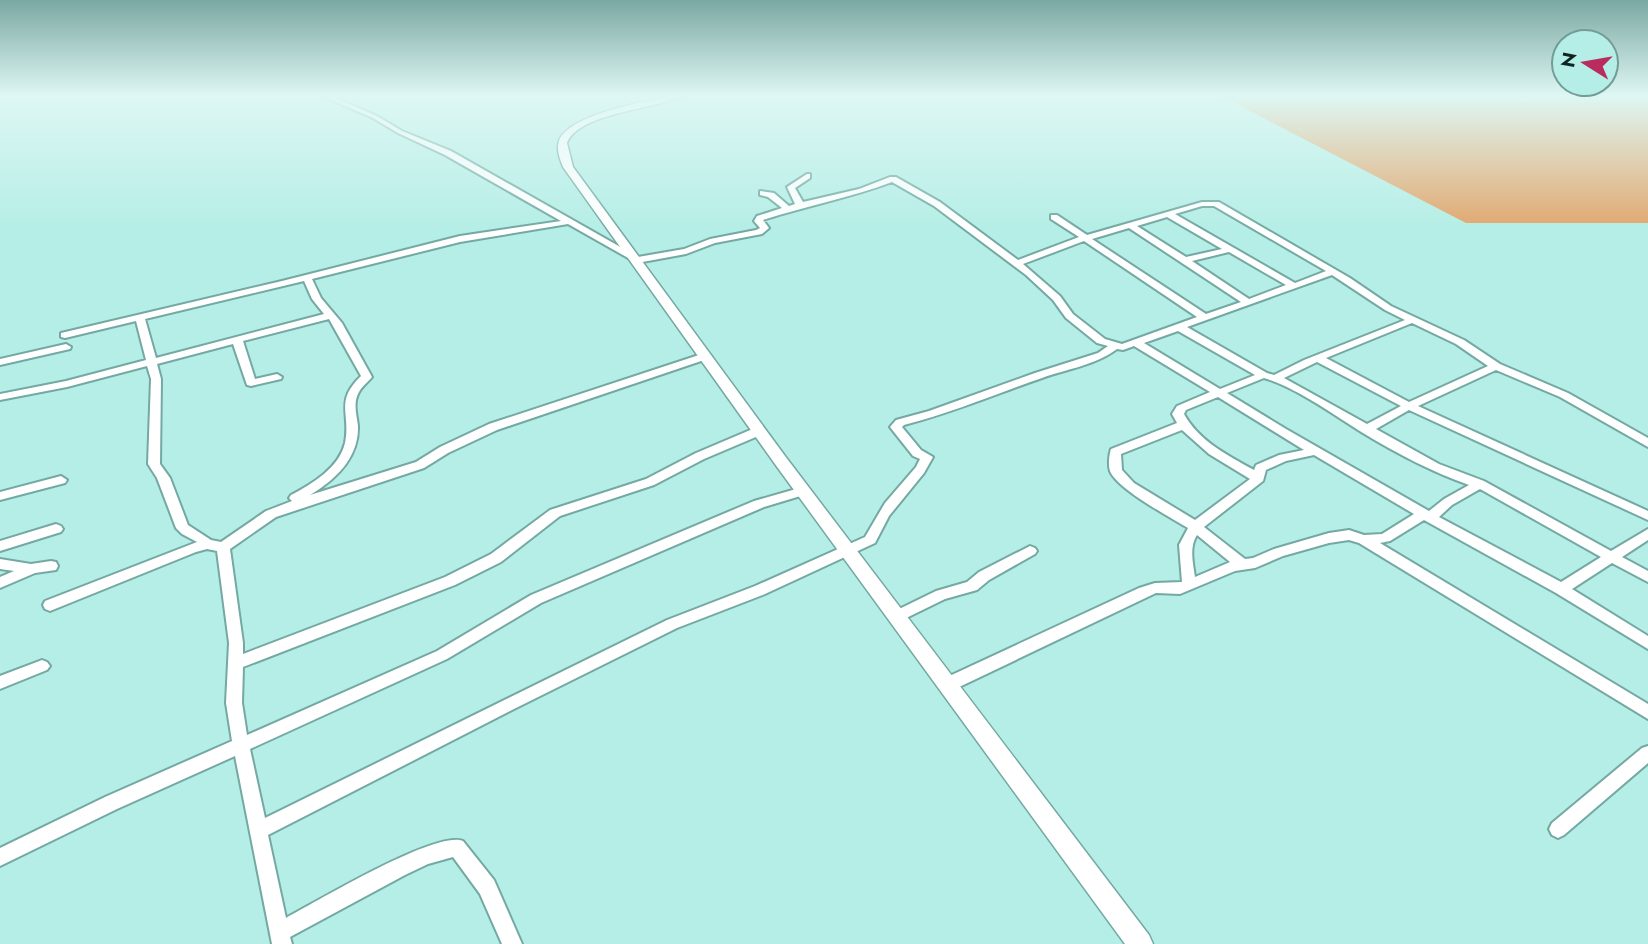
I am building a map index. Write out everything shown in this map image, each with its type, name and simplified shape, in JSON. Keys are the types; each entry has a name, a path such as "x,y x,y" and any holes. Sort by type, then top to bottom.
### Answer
{"main road":[{"path":"565,140 564,155 568,167 581,188 637,260 803,491 1140,944"}],"street":[{"path":"418,140 448,153 637,260 686,251 713,241 759,232 765,228 758,219 800,205 861,191 893,179 937,204 1046,287 1077,323 1101,341 1114,346 1123,347 1181,328 1246,301 1333,272"},
{"path":"800,205 791,187 807,176"},
{"path":"764,193 771,195 788,209"},
{"path":"1016,264 1052,248 1202,204 1216,204 1388,307 1460,342 1496,366 1564,395 1648,443"},
{"path":"1168,214 1294,286"},
{"path":"1054,217 1203,317"},
{"path":"0,362 140,318 460,239 568,222"},
{"path":"1130,225 1246,301"},
{"path":"1186,260 1231,249"},
{"path":"253,525 262,512 318,485 346,454 352,442 353,418 348,409 349,396 367,377 337,323 329,316 307,278"},
{"path":"0,397 67,384 329,316"},
{"path":"140,318 156,379 154,464 163,476 181,526 215,545 236,643 234,703 240,745 281,938 413,861 449,846 457,847 487,887 512,944"},
{"path":"1276,378 1412,320"},
{"path":"1181,328 1263,375 1276,378 1355,419 1366,430 1437,468 1480,484 1648,578"},
{"path":"237,339 251,383 277,377"},
{"path":"1134,343 1483,548 1561,589 1648,643"},
{"path":"259,830 672,624 760,590 870,540 877,523 923,468 927,457 917,453 897,427 900,422 933,414 1102,355 1114,346"},
{"path":"50,605 215,545 309,500 420,465 443,450 493,427 706,356"},
{"path":"1318,358 1409,406 1648,516"},
{"path":"1366,430 1409,406 1496,366"},
{"path":"1259,478 1196,438 1178,414 1181,408 1263,375"},
{"path":"1184,425 1115,453 1116,471 1130,486 1196,527 1243,565"},
{"path":"234,664 450,581 496,558 555,513 650,482 700,456 760,431"},
{"path":"1189,585 1187,540 1196,527 1259,478 1260,468 1283,457 1317,451"},
{"path":"0,496 61,480"},
{"path":"1364,540 1385,538 1480,484"},
{"path":"0,857 111,803 442,655 536,598 759,504 803,491"},
{"path":"0,546 56,528"},
{"path":"1561,589 1648,534"},
{"path":"949,684 1144,592 1155,588 1180,589 1233,566 1329,538 1349,535 1364,540 1648,712"},
{"path":"898,617 941,595 972,586 984,576 1030,551"},
{"path":"0,564 33,568 51,566"},
{"path":"0,583 33,568"},
{"path":"0,683 42,666"},
{"path":"1558,829 1648,753"}],"shaded area":[{"path":"1306,140 1648,140 1648,223 1466,223"}]}
